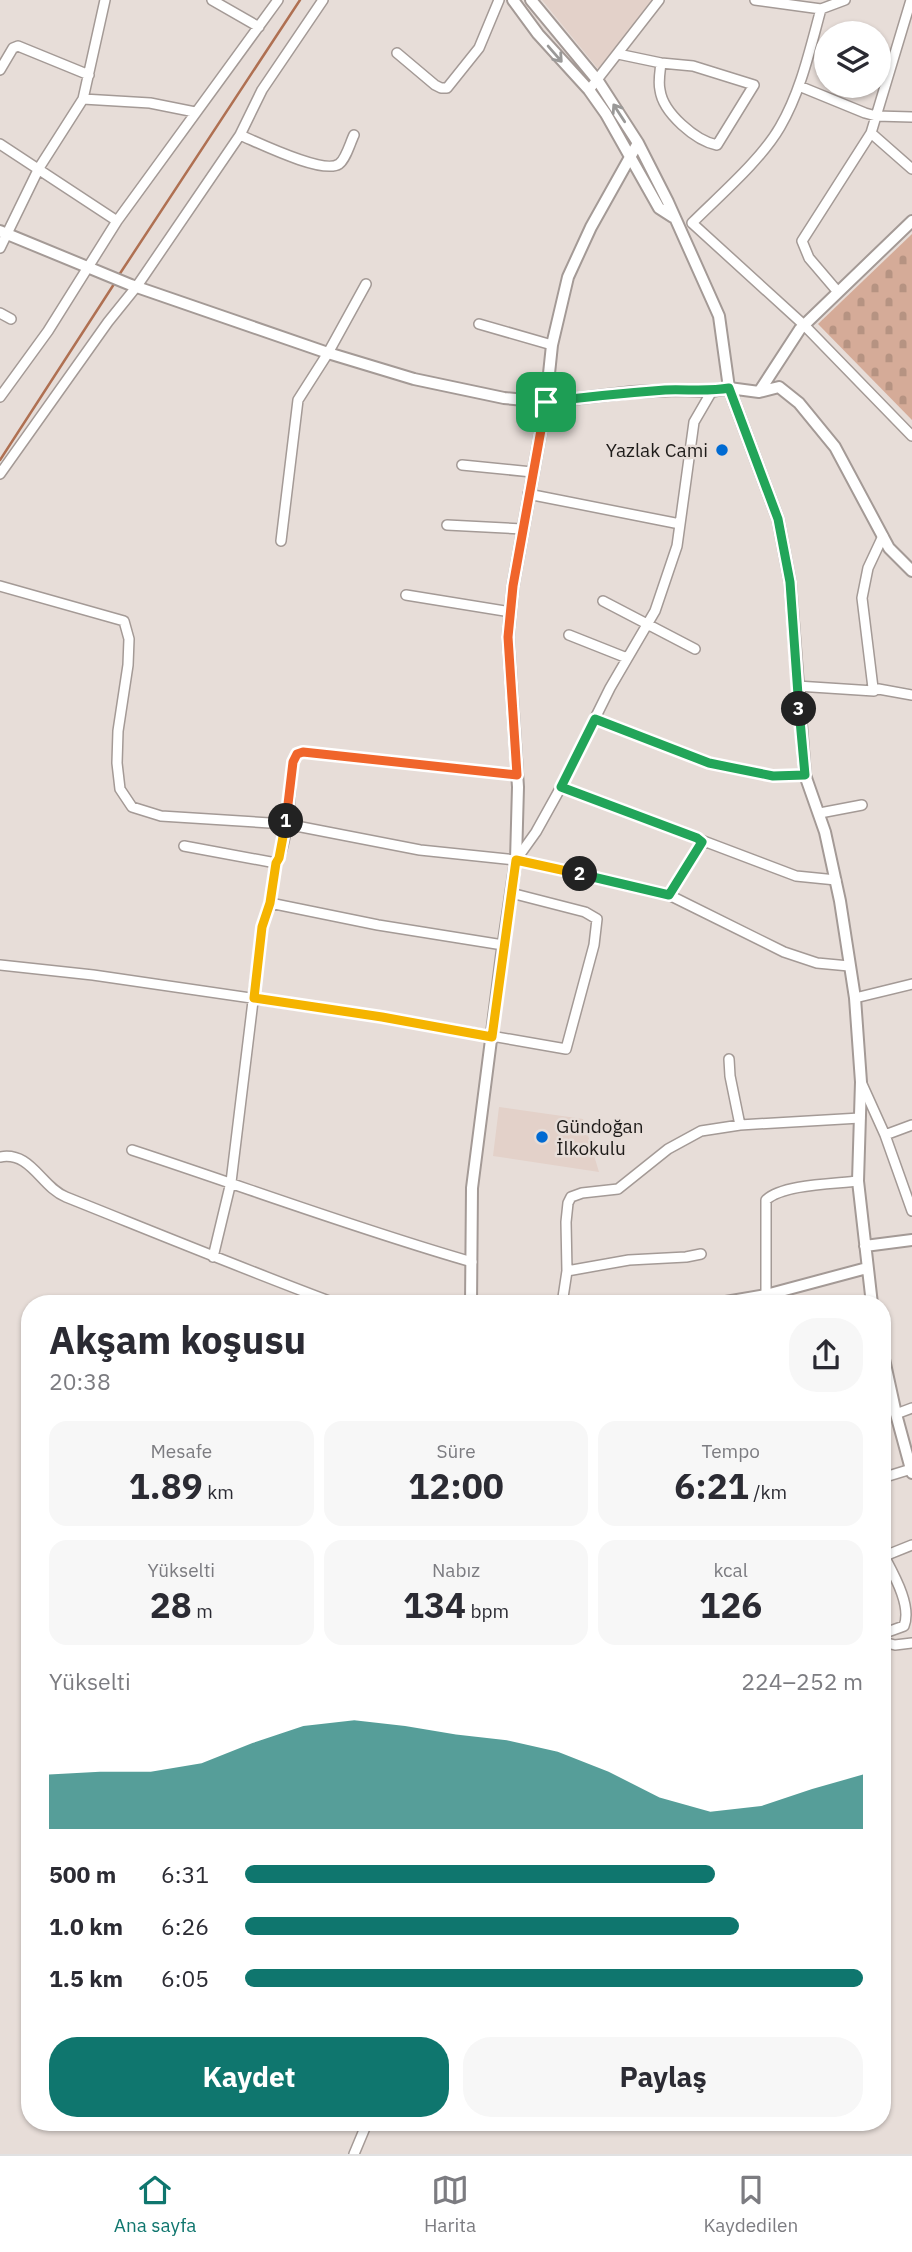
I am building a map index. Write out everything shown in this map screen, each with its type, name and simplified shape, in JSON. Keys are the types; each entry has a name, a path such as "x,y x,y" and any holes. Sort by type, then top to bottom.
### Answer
{"street":[{"path":"0,248 3,232 39,168 83,99 105,0"},
{"path":"212,0 259,27"},
{"path":"0,397 48,331 117,221 278,0"},
{"path":"0,474 240,135 262,90 323,0"},
{"path":"397,54 435,85 447,88 479,48 499,0"},
{"path":"513,0 538,34 589,90 660,208 692,223 804,326 912,436"},
{"path":"531,0 598,81 638,143 673,216 719,316 729,388 778,519 790,582 805,775 820,813 836,880 855,998 861,1082 858,1181 871,1295"},
{"path":"589,90 659,0"},
{"path":"755,0 821,9 845,0"},
{"path":"838,292 809,258 802,242 871,133 911,0"},
{"path":"692,223 769,144 781,126 799,86 821,9"},
{"path":"0,70 3,59 18,46 89,75"},
{"path":"618,54 693,66 754,85 717,145 704,143 687,131 664,102 660,92 661,63"},
{"path":"799,86 876,116 912,117"},
{"path":"83,99 150,103 195,112"},
{"path":"871,133 912,169"},
{"path":"240,135 295,158 328,167 338,165 343,159 354,135"},
{"path":"471,1295 472,1188 516,860 517,775 508,637 522,529 546,402 552,345 568,277 590,227 638,143"},
{"path":"0,144 117,221"},
{"path":"759,392 800,329 912,221"},
{"path":"3,232 134,285 328,353 414,379 504,398 546,402 633,392 712,391 729,388 759,392 779,387 799,403 835,447 889,548 912,571"},
{"path":"281,541 298,400 328,353 366,284"},
{"path":"0,313 11,319"},
{"path":"479,324 552,345"},
{"path":"516,860 536,832 627,658 655,611 677,546 694,422 712,391"},
{"path":"462,465 532,472"},
{"path":"528,494 680,524"},
{"path":"447,525 522,529"},
{"path":"797,686 874,691 862,598 868,568 883,536"},
{"path":"0,586 124,621 129,639 128,665 118,731 117,763 120,789 132,807 161,817 286,824 420,850 516,860 669,895 784,952 817,963 849,966"},
{"path":"406,595 510,612"},
{"path":"603,601 695,649"},
{"path":"569,635 627,658"},
{"path":"873,688 912,695"},
{"path":"595,719 709,763 773,776 805,775"},
{"path":"213,1256 232,1182 262,927 270,903 286,824 293,762 297,754 303,752 517,775"},
{"path":"561,787 796,877 836,880"},
{"path":"820,813 862,805"},
{"path":"669,895 702,842"},
{"path":"184,846 276,863"},
{"path":"0,965 254,998 566,1049 594,945 597,919 585,912 511,893"},
{"path":"270,903 378,925 503,945"},
{"path":"855,998 912,984"},
{"path":"729,1059 740,1125"},
{"path":"861,1082 885,1135 912,1211"},
{"path":"563,1295 566,1222 571,1198 582,1193 618,1189 668,1149 701,1131 740,1125 860,1118"},
{"path":"885,1135 912,1125"},
{"path":"132,1150 232,1182 383,1236 472,1262"},
{"path":"0,1157 23,1160 55,1192 314,1295"},
{"path":"858,1181 785,1190 766,1200 766,1295 867,1268"},
{"path":"865,1246 912,1240"},
{"path":"566,1271 629,1260 701,1254"},
{"path":"891,1391 911,1471 891,1476"},
{"path":"896,1414 912,1408"},
{"path":"891,1553 912,1545"},
{"path":"891,1570 908,1616 904,1626 891,1631"},
{"path":"891,1644 912,1643"},
{"path":"354,2154 364,2131"}],"shaded area":[{"path":"542,0 652,0 599,70"},
{"name":"Gündoğan İlkokulu","path":"499,1107 583,1119 599,1172 493,1156"}],"green space":[{"path":"912,234 912,420 818,324"}],"waterway":[{"path":"119,275 300,0"},
{"path":"0,460 116,281"}],"place":[{"name":"Yazlak Cami","path":"722,450"},
{"name":"Gündoğan İlkokulu","path":"542,1137"}],"route":[{"path":"729,388 778,519 790,582 805,775 773,776 709,763 595,719 561,787 702,842 669,895 516,860 492,1037 254,998 262,927 270,903 286,824 293,762 297,754 303,752 517,775 508,637 513,586 546,402 633,392 712,391 729,388"}]}
